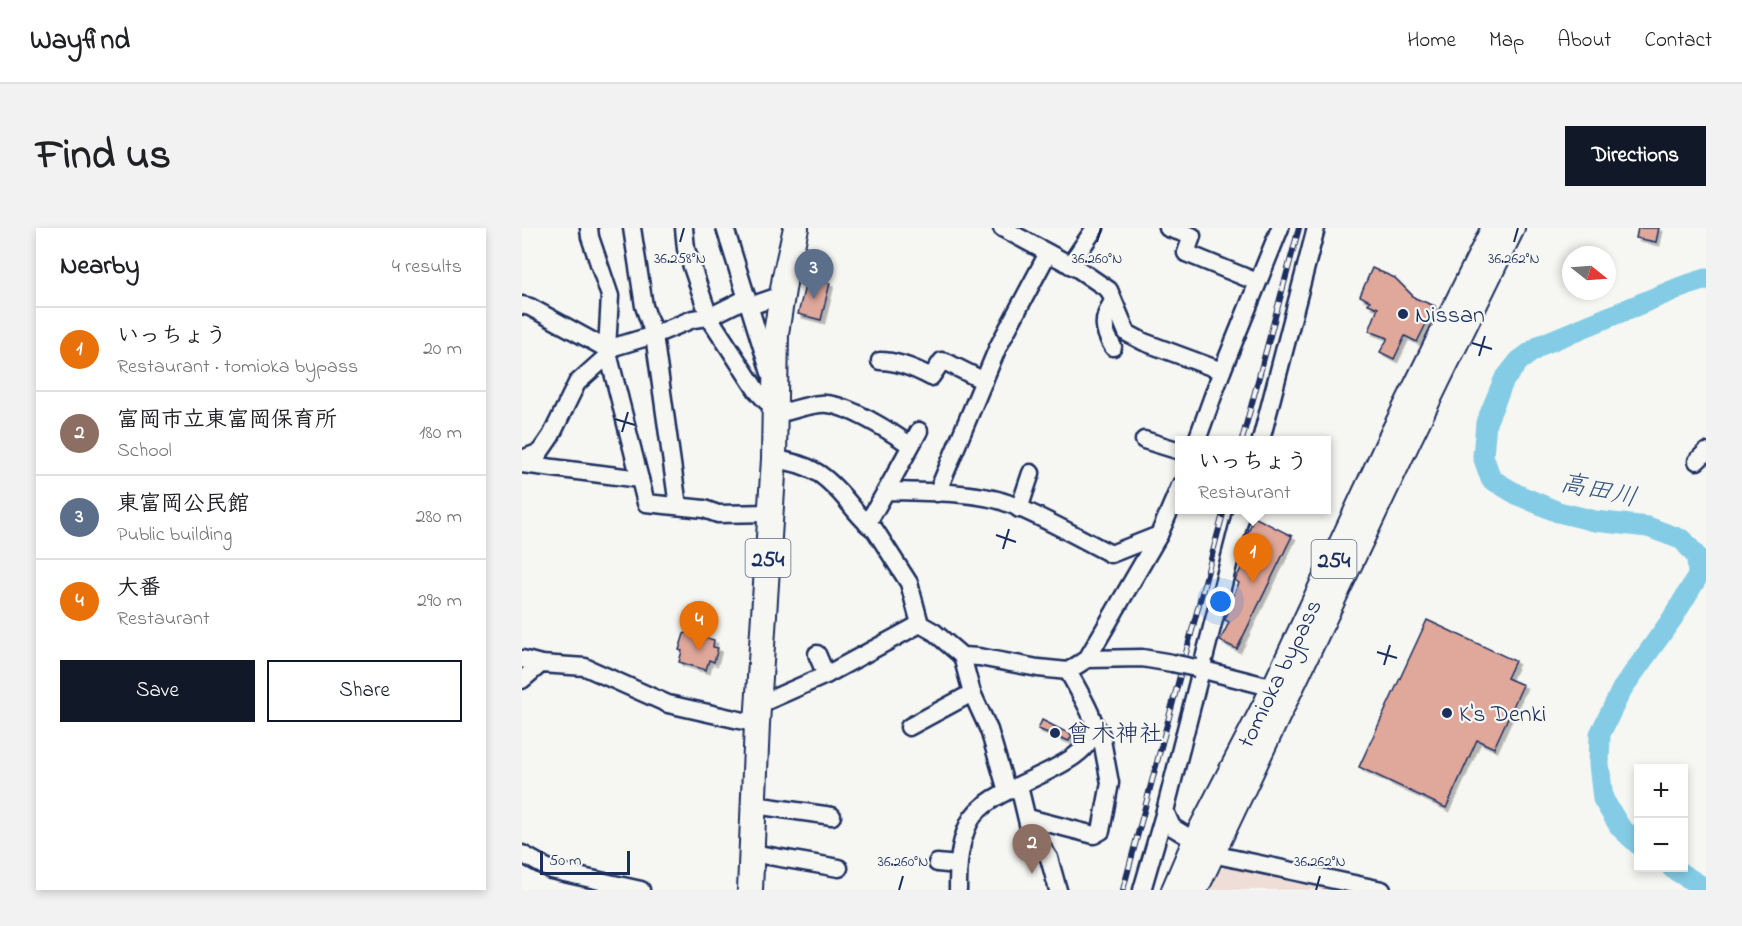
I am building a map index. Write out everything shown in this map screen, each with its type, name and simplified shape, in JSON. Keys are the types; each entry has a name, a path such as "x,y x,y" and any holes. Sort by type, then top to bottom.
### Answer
{"highway":[{"name":"254","path":"750,890 774,459 776,333 796,228"},
{"name":"tomioka bypass","path":"1195,890 1204,848 1274,687 1394,430 1494,228"},
{"name":"tomioka bypass","path":"1174,890 1204,848 1512,228"}],"street":[{"path":"522,459 540,452 551,436 577,383 607,356 610,296 590,237 590,228"},
{"path":"632,228 644,306 654,335 678,506"},
{"path":"684,228 686,249 709,317 766,401 829,404 915,438 867,524"},
{"path":"725,228 748,302 774,403"},
{"path":"1002,228 1070,265 1109,290 1127,333 1144,342 1222,371"},
{"path":"1070,265 1095,228"},
{"path":"1168,228 1192,236 1186,253 1257,282"},
{"path":"1261,436 1316,228"},
{"path":"1199,436 1257,282 1273,230"},
{"path":"937,493 998,347 1048,253"},
{"path":"522,305 530,307 608,350 693,319 709,317 748,302 782,296"},
{"path":"1113,300 1107,310 1104,332 1113,347"},
{"path":"608,350 646,503 704,509 718,514 771,513"},
{"path":"880,361 890,361 932,377 942,361 984,381"},
{"path":"1144,440 1175,450"},
{"path":"774,459 795,462 815,470 836,487 867,524 875,530 909,583 920,624 934,632 962,656 972,693 1028,818 1029,828 1049,858 1059,890"},
{"path":"522,464 640,479"},
{"path":"1018,509 1031,473"},
{"path":"886,491 937,493 987,498 1007,503 1111,554 1159,535"},
{"path":"962,656 979,657 1038,669 1068,671 1087,659 1159,535 1175,496"},
{"path":"1142,890 1165,810 1198,669 1241,514"},
{"path":"522,659 541,664 585,667 668,704 758,714 920,624"},
{"path":"817,654 826,675"},
{"path":"1087,659 1142,658 1274,687"},
{"path":"522,680 541,664"},
{"path":"1028,818 1094,835 1101,831 1110,783 1101,735 1068,671"},
{"path":"909,727 972,693"},
{"path":"958,890 960,851 973,817 986,803 1058,767 1073,757 1092,735 1094,723"},
{"path":"754,805 832,816"},
{"path":"1165,810 1172,826 1204,848 1382,890"},
{"path":"752,853 839,868"},
{"path":"522,854 551,870 641,890"},
{"path":"937,863 958,865"}],"shaded area":[{"path":"1228,865 1348,890 1205,890 1213,875"}],"building":[{"path":"1638,228 1659,228 1656,242 1636,238"},
{"name":"Nissan","path":"1372,268 1395,278 1415,298 1435,306 1417,342 1405,336 1394,359 1380,352 1388,338 1369,331 1378,308 1368,304 1370,301 1360,296"},
{"path":"807,278 830,283 821,320 798,314"},
{"path":"1254,517 1292,536 1237,649 1220,641 1229,622 1225,620 1231,605 1229,604 1239,583 1235,580 1244,563 1240,561 1248,542 1245,540"},
{"name":"K's Denki","path":"1427,620 1515,661 1507,678 1523,685 1494,748 1477,740 1446,808 1359,767"},
{"path":"688,632 714,640 713,647 718,648 714,662 709,660 706,670 679,662 682,651 679,650 684,634"},
{"name":"曾木神社","path":"1042,720 1072,735 1069,741 1038,729"}],"waterway":[{"name":"高田川","path":"1634,840 1620,827 1603,799 1599,764 1600,734 1622,689 1672,619 1698,576 1697,557 1683,540 1648,527 1595,521 1558,512 1518,495 1491,479 1483,456 1486,423 1504,380 1519,361 1541,345 1681,287 1706,279"},
{"name":"高田川","path":"1678,872 1706,889"}],"railway":[{"path":"1243,436 1299,228"},
{"path":"1123,890 1223,514"}],"place":[{"name":"東富岡公民館","path":"814,299"},
{"name":"Nissan","path":"1403,314"},
{"name":"いっちょう","path":"1253,583"},
{"name":"大番","path":"699,651"},
{"name":"K's Denki","path":"1447,713"},
{"name":"曾木神社","path":"1055,733"},
{"name":"富岡市立東富岡保育所","path":"1032,874"}]}
